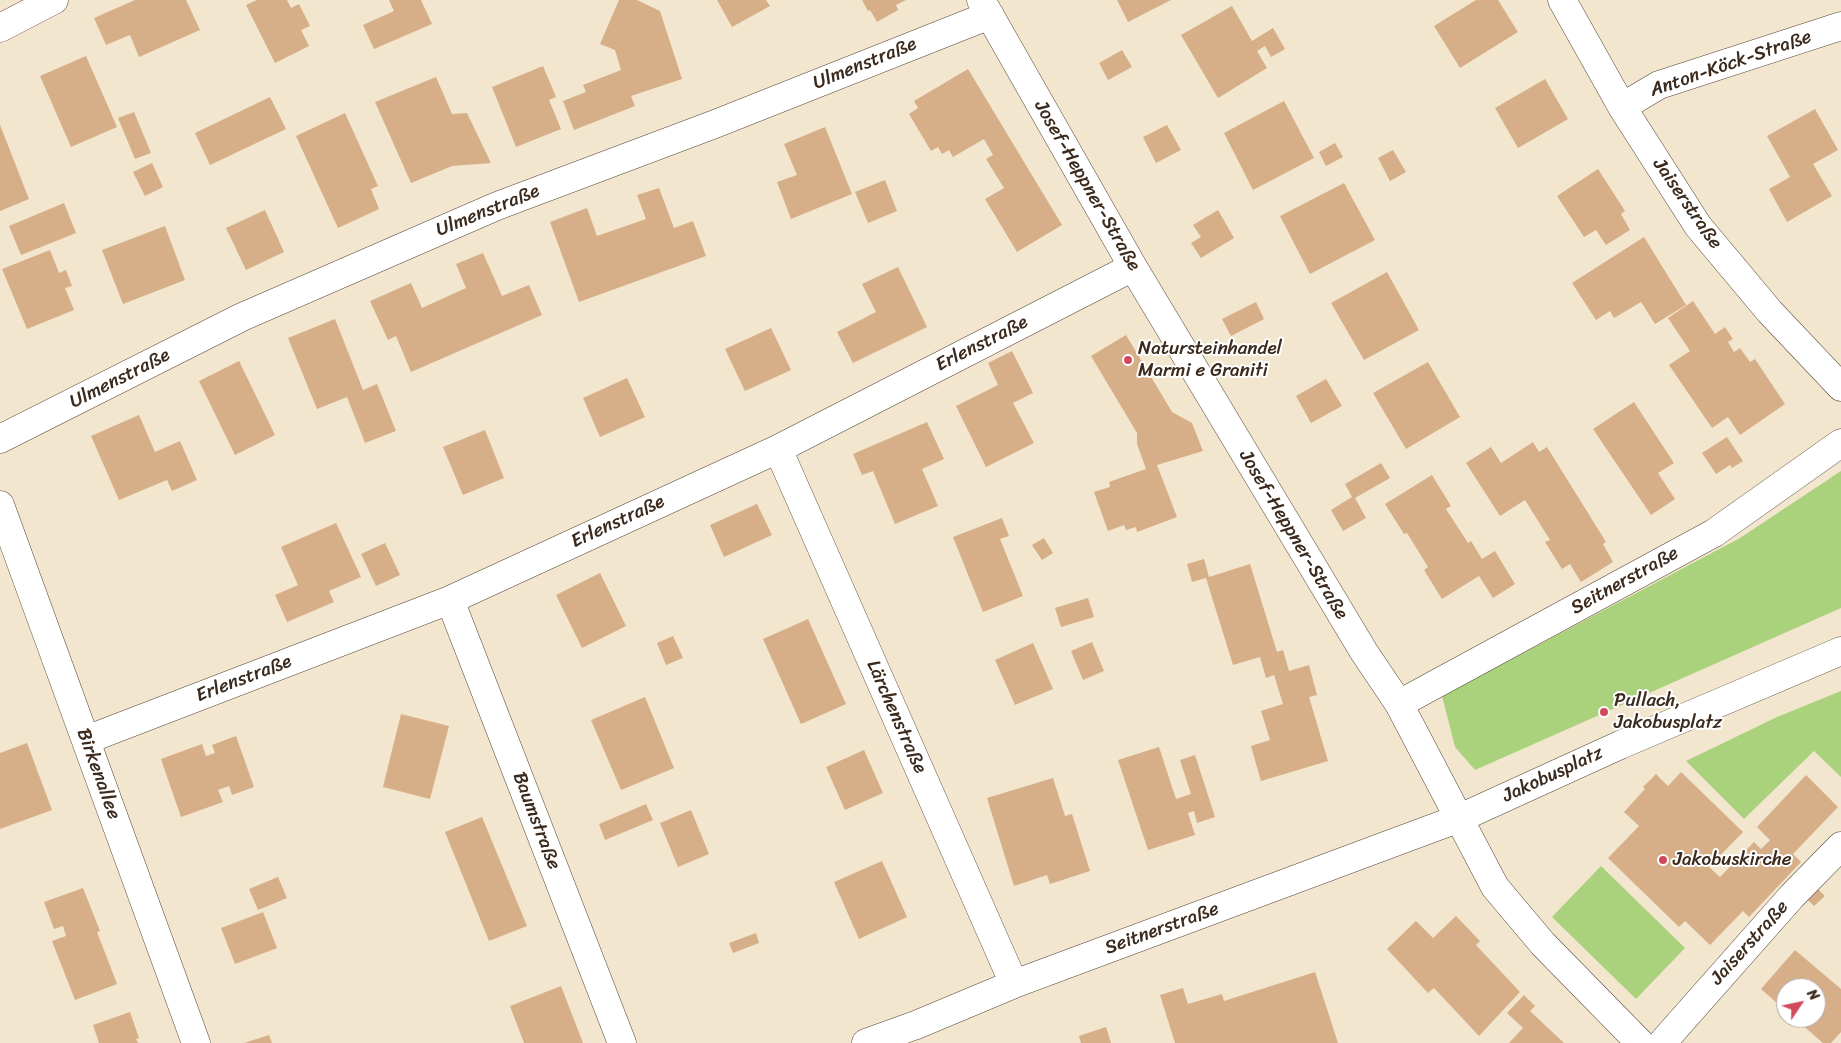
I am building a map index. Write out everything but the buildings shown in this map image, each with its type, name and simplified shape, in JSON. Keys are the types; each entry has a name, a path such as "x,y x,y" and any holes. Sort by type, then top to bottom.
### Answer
{"street":[{"path":"0,28 54,0"},
{"name":"Jaiserstraße","path":"1562,0 1622,106 1698,226 1770,312 1841,387"},
{"name":"Josef-Heppner-Straße","path":"985,8 1133,266 1364,652 1399,704 1495,887 1543,944 1640,1043"},
{"name":"Ulmenstraße","path":"0,438 242,317 497,206 715,124 985,8"},
{"name":"Anton-Köck-Straße","path":"1622,106 1659,85 1841,26"},
{"name":"Erlenstraße","path":"86,740 450,600 778,449 1133,266"},
{"name":"Seitnerstraße","path":"1399,704 1714,533 1841,443"},
{"name":"Lärchenstraße","path":"778,449 1014,984"},
{"name":"Birkenallee","path":"0,505 196,1043"},
{"name":"Baumstraße","path":"450,600 622,1043"},
{"name":"Jakobusplatz","path":"1460,818 1620,745 1841,651"},
{"name":"Seitnerstraße","path":"866,1043 1014,984 1460,818"},
{"name":"Jaiserstraße","path":"1662,1043 1792,896 1841,846"}],"green space":[{"path":"1841,471 1841,608 1475,770 1455,747 1442,696 1740,538"},
{"path":"1841,691 1841,777 1814,751 1744,819 1686,761 1777,717"},
{"path":"1601,866 1685,948 1636,999 1552,917"}],"place":[{"name":"Natursteinhandel Marmi e Graniti","path":"1128,360"},
{"name":"Pullach, Jakobusplatz","path":"1604,712"},
{"name":"Jakobuskirche","path":"1663,860"}]}
